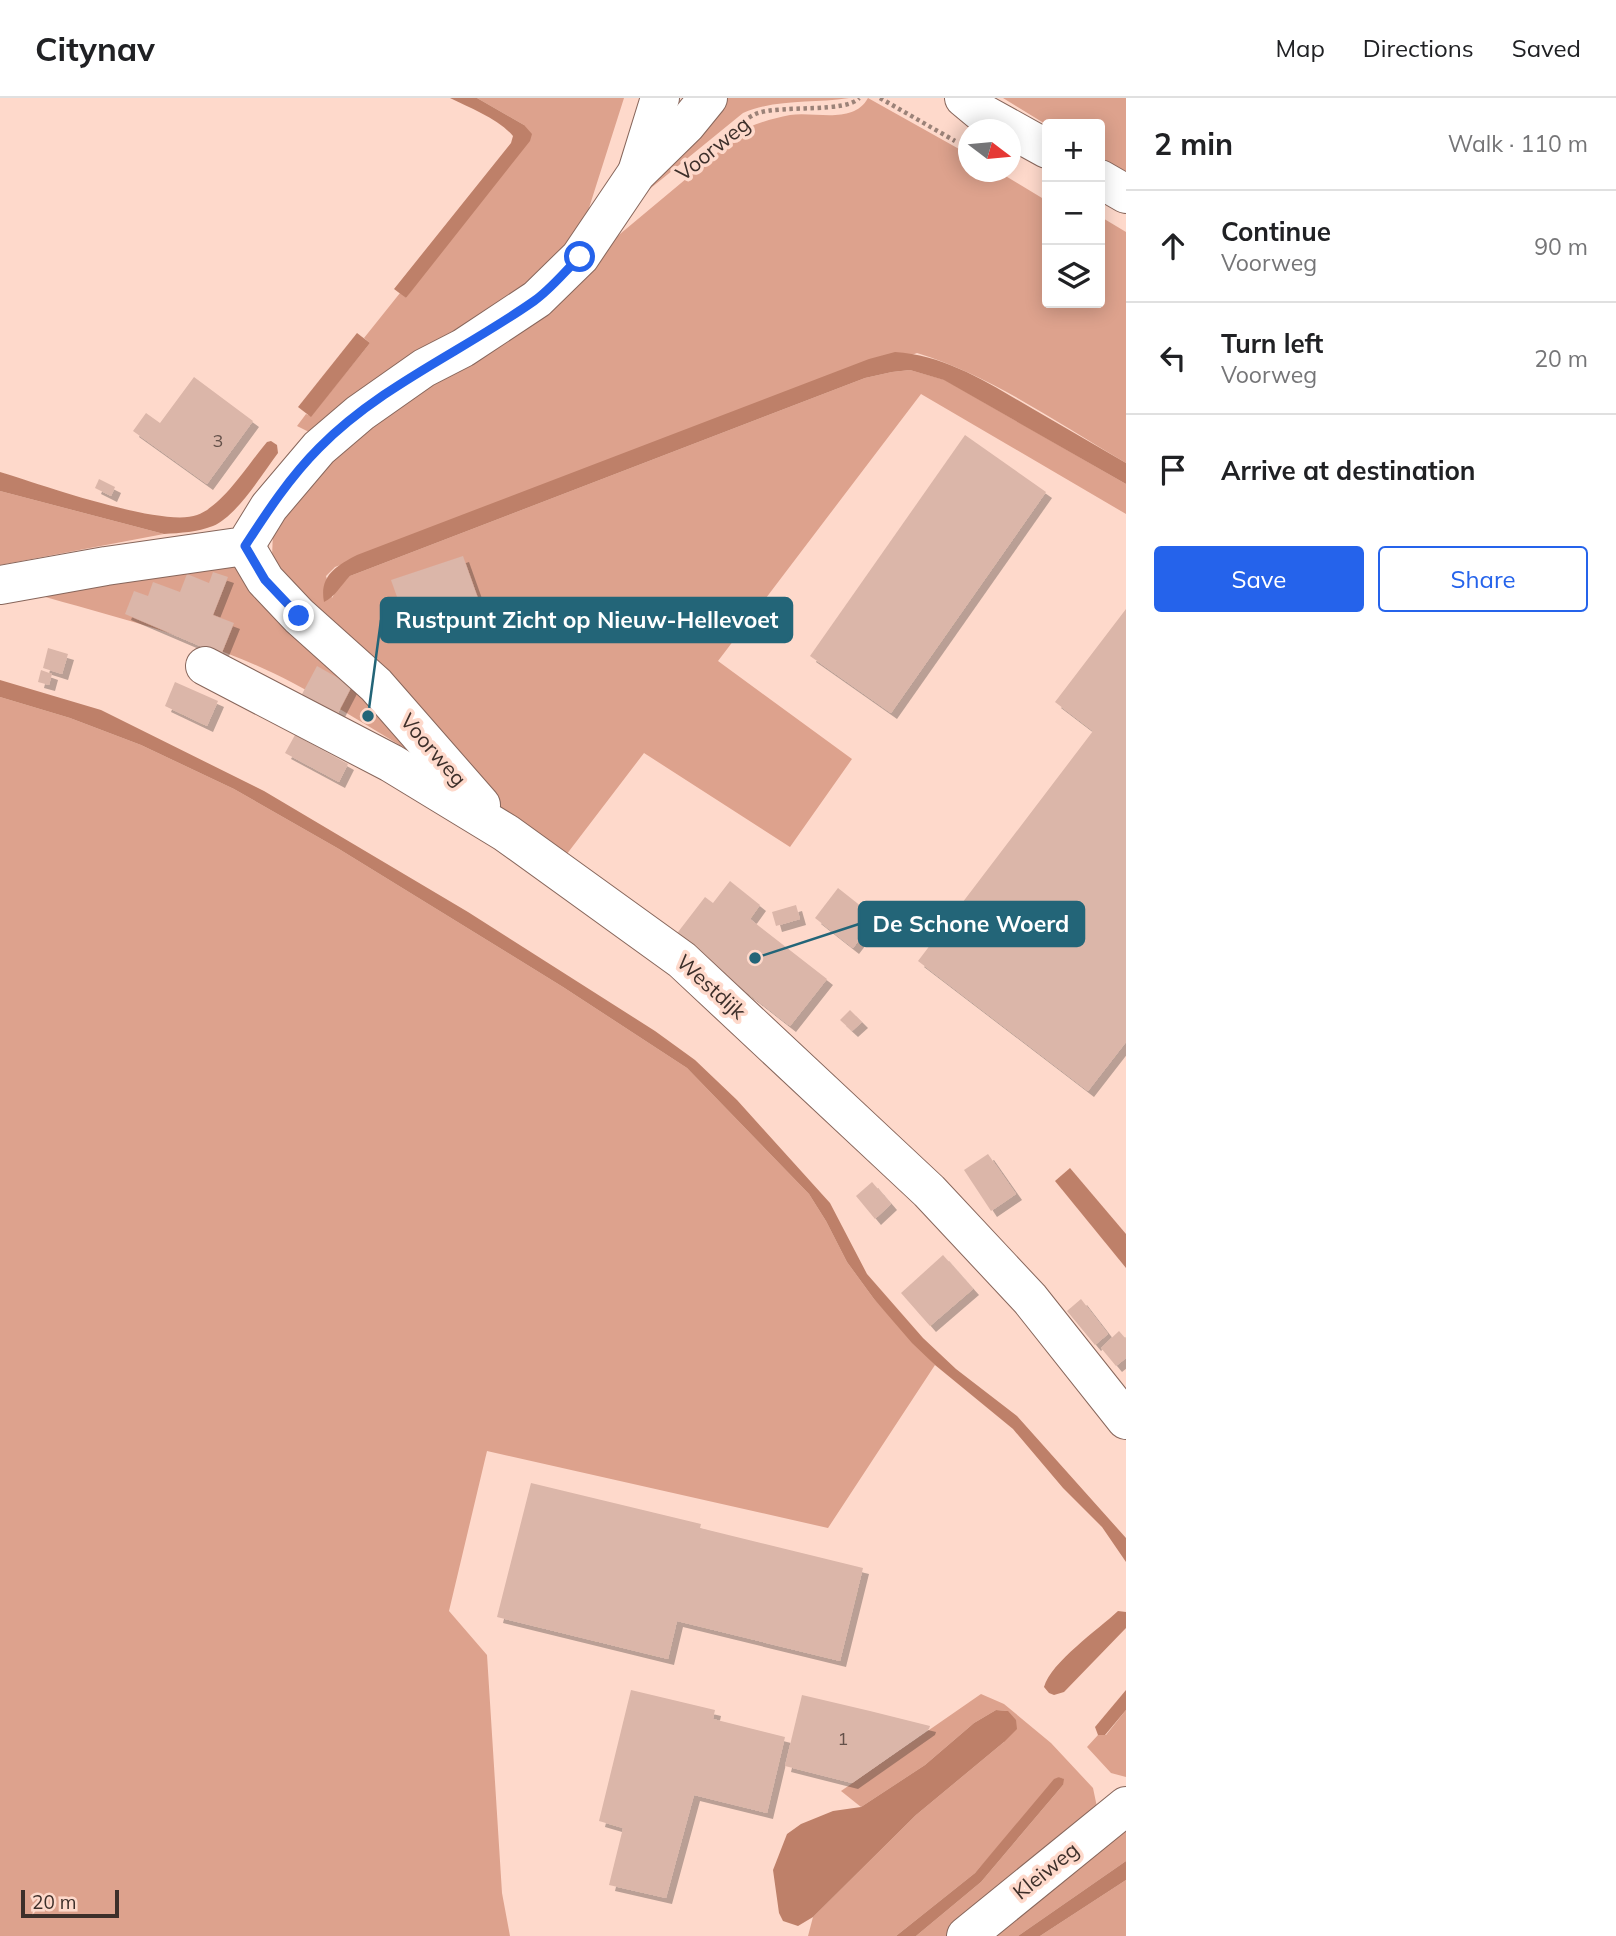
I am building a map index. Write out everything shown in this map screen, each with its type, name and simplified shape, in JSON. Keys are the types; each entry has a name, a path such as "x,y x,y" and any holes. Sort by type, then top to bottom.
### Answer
{"street":[{"name":"Voorweg","path":"636,174 660,98"},
{"name":"Voorweg","path":"506,833 376,685 299,616 265,580 245,546 269,507 319,448 360,413 424,368 463,348 537,299 580,257 636,174 686,125 708,98"},
{"path":"934,98 973,105 1042,146"},
{"path":"1105,182 1126,194"},
{"path":"0,585 106,566 245,546"},
{"name":"Westdijk","path":"205,666 391,763 506,833 682,960 929,1191 1030,1299 1126,1420"},
{"name":"Kleiweg","path":"966,1936 1126,1805"}],"path":[{"name":"Voorweg","path":"718,143 757,114 792,107 849,106 859,98"},
{"path":"880,98 957,142"}],"shaded area":[{"path":"450,98 477,98 524,125 532,134 530,141 406,298 394,289 511,143 513,136 492,119"},
{"path":"477,98 624,98 582,230 523,291 311,433 297,426 306,414 311,416 370,343 364,338 400,293 406,298 524,125"},
{"path":"725,98 849,98 783,103 743,113 646,192 708,113"},
{"path":"868,98 958,148 958,182 1016,182 1042,198 1042,308 1105,308 1105,219 1126,232 1126,463 972,374 917,353 335,567 326,576 332,598 338,587 350,576 865,378 910,370 945,380 1126,484 1126,514 921,394 718,661 852,759 790,847 644,753 560,863 516,826 325,627 272,558 273,531 329,462 369,425 614,239 747,128 790,115 843,114 861,106"},
{"path":"1003,98 1126,98 1126,172 1105,160 1105,119 1042,119 1042,122"},
{"path":"357,333 370,343 311,417 298,407"},
{"path":"895,352 914,354 950,365 1000,390 1126,463 1126,484 944,380 910,370 892,372 865,378 350,576 335,594 324,602 324,585 331,573 357,555 869,359"},
{"path":"271,441 277,445 278,453 240,504 222,521 195,531 164,534 0,491 0,472 130,510 180,517 197,515 226,493 267,442"},
{"path":"0,491 164,534 0,565"},
{"path":"228,560 441,771 331,704 263,668 167,632 35,594"},
{"path":"0,680 101,710 264,791 468,912 655,1031 695,1060 737,1100 830,1203 867,1274 923,1338 956,1369 1017,1416 1126,1538 1126,1562 1102,1527 1063,1488 1013,1429 912,1343 847,1262 809,1194 687,1068 563,987 339,849 234,789 141,745 70,718 0,697"},
{"path":"0,697 70,718 141,745 234,789 339,849 563,987 687,1068 809,1194 847,1262 874,1299 935,1365 828,1528 487,1451 449,1611 487,1655 502,1893 510,1936 0,1936"},
{"path":"1070,1168 1126,1234 1126,1268 1055,1181"},
{"path":"1118,1611 1126,1612 1126,1628 1064,1692 1054,1695 1049,1693 1044,1687 1056,1667 1076,1646"},
{"path":"1126,1690 1126,1710 1105,1735 1098,1735 1095,1727"},
{"path":"981,1694 1004,1704 1051,1743 1093,1788 1097,1807 953,1936 916,1936 981,1882 1063,1785 1063,1779 1059,1777 975,1873 896,1936 808,1936 813,1917 916,1815 1004,1742 1008,1711 996,1710 974,1723 925,1765 861,1807 841,1791"},
{"path":"996,1710 1008,1711 1016,1720 1017,1729 1004,1742 916,1815 813,1917 798,1926 783,1921 779,1913 773,1870 787,1834 801,1824 833,1811 861,1807 925,1765 974,1723"},
{"path":"1126,1710 1126,1777 1111,1773 1087,1747 1098,1735 1106,1735"},
{"path":"1054,1779 1064,1779 1063,1785 981,1882 916,1936 896,1936 975,1873"},
{"path":"1126,1827 1126,1861 1018,1936 981,1936"},
{"path":"1126,1861 1126,1880 1040,1936 1018,1936"},
{"path":"1126,1880 1126,1936 1040,1936"}],"building":[{"path":"194,377 253,421 207,484 133,431 146,413 160,423"},
{"path":"965,435 1046,492 891,713 810,656"},
{"path":"99,479 115,487 111,496 95,488"},
{"path":"463,556 479,601 407,625 391,580"},
{"path":"213,572 228,577 213,615 234,623 221,655 125,614 134,591 148,596 153,582 180,592 187,574 209,583"},
{"path":"1126,609 1126,1042 1088,1091 918,961 1093,731 1055,702"},
{"path":"48,648 68,654 62,674 43,668"},
{"path":"317,666 352,686 337,715 301,696"},
{"path":"41,670 52,674 49,685 38,682"},
{"path":"175,682 218,701 207,726 165,706"},
{"path":"295,735 348,764 339,782 285,753"},
{"path":"730,881 760,905 750,919 827,979 790,1026 675,936 705,897 713,903"},
{"path":"838,888 876,918 853,948 815,918"},
{"path":"796,905 800,919 776,926 772,912"},
{"path":"850,1010 862,1022 852,1031 840,1020"},
{"path":"988,1154 1016,1194 991,1211 964,1170"},
{"path":"872,1182 891,1204 875,1219 856,1196"},
{"path":"943,1255 973,1289 930,1326 901,1293"},
{"path":"1081,1299 1108,1334 1095,1345 1067,1311"},
{"path":"1119,1331 1126,1339 1126,1358 1116,1366 1101,1348"},
{"path":"531,1483 701,1524 700,1528 863,1568 840,1661 677,1621 668,1659 497,1617"},
{"path":"631,1690 715,1710 713,1719 785,1737 767,1813 694,1795 666,1898 609,1885 623,1828 599,1821"},
{"path":"802,1695 930,1726 852,1783 785,1766"}],"place":[{"name":"Rustpunt Zicht op Nieuw-Hellevoet","path":"368,716"},
{"name":"De Schone Woerd","path":"755,958"}],"route":[{"path":"299,616 265,580 245,546 269,507 319,448 360,413 424,368 463,348 537,299 580,257"}]}
